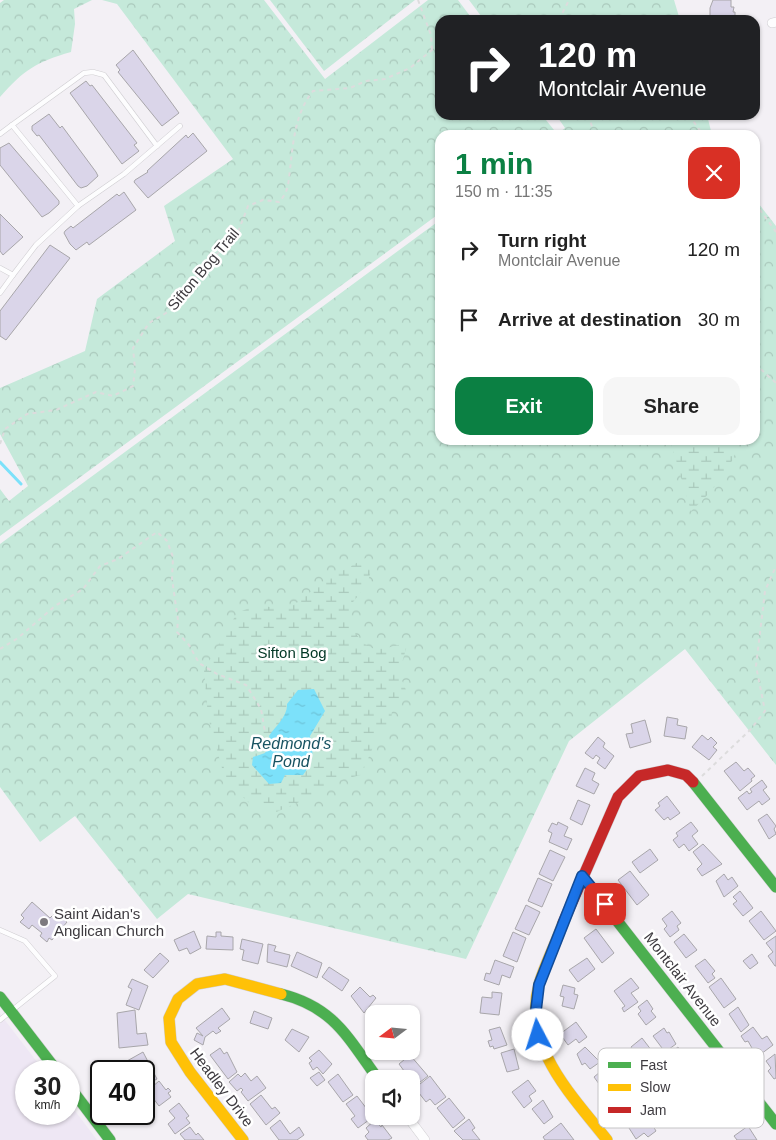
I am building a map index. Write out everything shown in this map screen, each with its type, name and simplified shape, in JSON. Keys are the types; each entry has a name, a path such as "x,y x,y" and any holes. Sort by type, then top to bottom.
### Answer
{"street":[{"path":"607,1140 557,1075 543,1051 538,1035 536,1010 539,985 582,876 618,797 639,776 668,770 686,775 698,787 776,887"},
{"name":"Montclair Avenue","path":"582,876 717,1048"},
{"name":"Headley Drive","path":"243,1140 190,1072 172,1042 169,1018 178,999 197,984 225,979 302,999 335,1020 371,1070"},
{"path":"0,997 49,1060"},
{"path":"80,1100 110,1140"},
{"name":"Montclair Avenue","path":"764,1109 776,1124"},
{"path":"414,1125 425,1140"}],"lane":[{"path":"0,134 84,73 93,72 104,75 157,146"},
{"path":"12,125 78,206"},
{"path":"0,293 36,245 78,206 124,174 180,126"},
{"path":"0,268 13,275"},
{"path":"0,930 25,941 55,976 0,1020"}],"path":[{"path":"418,0 431,35 432,50"},
{"path":"562,15 569,0"},
{"name":"Sifton Bog Trail","path":"0,444 5,429 27,414 56,410 96,392 113,396 133,386 135,369 133,348 149,323 166,313 238,232 248,206 263,200 279,202 288,192 297,121 305,100 312,91 350,88 366,80 385,79 410,68 435,49"},
{"path":"760,209 776,232"},
{"path":"760,369 776,383"},
{"path":"0,649 18,638 55,606 83,589 100,566 118,559 153,532 157,532 167,541 174,557 172,579 178,620 177,632 189,645 198,663 217,674 246,686 261,708 265,732"},
{"path":"698,787 700,778 750,730 765,711 756,666 765,591 776,566"}],"shaded area":[{"path":"0,1014 36,1060 15,1060 15,1125 80,1125 80,1118 97,1140 0,1140"}],"green space":[{"path":"4,0 92,0 74,9 75,24 71,52 49,59 31,68 0,97 0,3"},
{"path":"102,0 264,0 325,79 428,0 458,0 469,15 435,15 435,120 546,120 554,130 435,130 435,217 0,536 0,489 9,501 28,486 0,434 0,388 85,351 97,299 175,241 164,206 233,159 117,4"},
{"path":"270,0 415,0 324,71"},
{"path":"469,0 674,0 678,15 480,15"},
{"path":"559,120 708,120 711,130 562,130 565,128"},
{"name":"Sifton Bog","path":"760,205 776,226 776,765 685,649 569,741 466,959 188,894 157,919 75,816 40,842 0,787 0,544 435,224 435,445 760,445"},
{"path":"671,445 737,445 728,469 706,497 691,511"},
{"path":"366,558 372,567 367,585 353,602 348,623 367,646 373,648 387,648 408,642 399,673 408,695 392,707 391,729 377,738 361,775 332,782 313,796 274,813 248,802 225,779 208,717 204,670 237,613 259,604 280,608 293,605 326,580"}],"water":[{"name":"Redmond's Pond","path":"314,689 325,711 310,736 312,747 311,761 303,775 285,775 281,783 269,784 252,765 253,757 265,753 271,741 269,736 283,717 287,704 298,690"}],"building":[{"path":"713,0 731,0 731,7 734,7 733,12 735,12 735,15 710,15"},
{"path":"133,50 179,113 162,126 118,72 120,70 116,65"},
{"path":"86,81 90,86 92,85 137,143 134,145 139,151 122,164 70,93"},
{"path":"49,114 60,128 62,126 96,172 98,176 87,186 81,188 78,186 39,135 37,136 32,130 32,126"},
{"path":"193,133 207,151 148,198 134,182 135,180 148,172 186,135 188,138"},
{"path":"9,143 59,201 59,204 42,217 0,165 0,148"},
{"path":"124,192 136,210 89,245 87,242 76,250 70,244 64,233 65,231 71,226 73,228 117,194 119,196"},
{"path":"0,214 23,237 3,255 0,251"},
{"path":"50,245 70,258 6,340 0,336 0,311"},
{"path":"667,717 678,719 677,725 687,727 685,739 664,736"},
{"path":"645,720 651,742 630,748 626,734 633,733 631,724"},
{"path":"702,735 708,740 711,737 717,743 713,747 717,750 709,760 692,747"},
{"path":"598,737 605,743 603,747 614,756 605,769 597,763 600,758 596,755 593,759 585,753"},
{"path":"736,762 744,771 748,768 755,776 740,791 724,771"},
{"path":"585,768 595,773 592,780 599,784 594,794 576,786"},
{"path":"762,780 767,787 763,790 770,799 762,805 759,801 747,810 738,798 747,791 749,794 752,792 750,789"},
{"path":"667,796 680,813 670,820 668,817 664,820 655,810 660,806 658,803"},
{"path":"578,800 590,805 582,825 570,819"},
{"path":"767,814 776,826 774,829 776,834 769,839 758,820"},
{"path":"558,822 568,827 564,836 572,839 567,850 549,842 552,833 548,831 552,823 557,825"},
{"path":"691,822 698,831 692,836 698,844 689,851 684,844 679,848 673,840 678,836 676,833"},
{"path":"703,844 722,864 702,876 697,869 702,864 693,852"},
{"path":"650,849 658,860 640,873 632,862"},
{"path":"550,850 565,857 553,881 539,874"},
{"path":"630,871 649,895 637,905 618,880"},
{"path":"724,874 728,880 732,877 738,886 724,897 716,881"},
{"path":"538,878 552,884 542,907 528,901"},
{"path":"740,891 753,908 743,916 733,904 737,901 733,897"},
{"name":"Saint Aidan's Anglican Church","path":"32,902 50,918 56,912 67,922 52,940 49,938 47,942 40,936 42,933 32,925 29,929 20,922 24,918 21,915"},
{"path":"526,905 540,912 529,935 515,929"},
{"path":"672,911 681,923 677,926 679,930 670,937 664,929 667,926 662,919"},
{"path":"761,911 776,931 764,940 749,921"},
{"path":"596,929 614,953 602,963 584,938"},
{"path":"194,931 201,948 190,954 187,948 179,951 174,940"},
{"path":"216,932 221,932 221,936 233,937 233,950 206,949 207,936 216,937"},
{"path":"513,932 526,938 517,962 503,956"},
{"path":"684,934 697,950 686,958 674,942"},
{"path":"776,936 775,966 768,956 773,952 766,943"},
{"path":"242,939 263,944 258,964 242,960 244,950 240,949"},
{"path":"268,944 276,946 274,951 290,955 287,967 267,962"},
{"path":"297,952 322,963 317,978 291,966"},
{"path":"160,953 169,961 153,978 144,970"},
{"path":"752,954 758,963 750,969 743,961"},
{"path":"587,958 595,969 578,982 569,970"},
{"path":"705,959 715,971 712,974 715,978 708,983 695,966"},
{"path":"495,960 514,967 510,978 502,975 499,985 484,980 486,973 490,974"},
{"path":"329,967 349,980 342,991 322,977"},
{"path":"631,978 639,988 631,993 638,1002 624,1012 622,1008 625,1006 614,991"},
{"path":"721,978 736,999 724,1008 709,987"},
{"path":"132,979 148,986 139,1010 126,1005 132,989 128,987"},
{"path":"563,985 575,988 574,994 578,995 574,1009 562,1006 564,997 560,996"},
{"path":"360,987 370,997 373,995 376,998 370,1005 365,1005 364,1013 351,996"},
{"path":"492,992 502,993 499,1015 480,1013 482,997 492,998"},
{"path":"647,1000 653,1009 651,1011 656,1017 646,1025 638,1014 641,1011 638,1007"},
{"path":"738,1007 749,1025 741,1032 729,1014"},
{"path":"222,1008 230,1019 218,1028 221,1031 216,1034 213,1031 205,1037 203,1045 194,1040 197,1033 203,1036 196,1028"},
{"path":"135,1010 137,1034 146,1033 148,1045 119,1048 117,1013"},
{"path":"254,1011 272,1018 268,1029 250,1023"},
{"path":"576,1022 587,1037 579,1043 576,1039 568,1045 560,1034"},
{"path":"500,1027 507,1045 494,1049 493,1046 490,1047 488,1041 492,1040 489,1030"},
{"path":"753,1027 762,1039 767,1036 773,1045 764,1052 764,1048 752,1048 748,1041 745,1042 741,1036"},
{"path":"664,1028 667,1033 669,1032 676,1044 670,1048 662,1048 653,1036"},
{"path":"292,1029 309,1037 299,1052 285,1040"},
{"path":"642,1038 650,1048 632,1048"},
{"path":"585,1047 598,1060 598,1063 590,1069 585,1063 582,1065 577,1054"},
{"path":"220,1048 224,1054 227,1052 237,1072 228,1079 210,1055"},
{"path":"514,1049 519,1069 507,1072 501,1053"},
{"path":"319,1050 332,1064 323,1074 317,1067 313,1070 309,1063 312,1061 309,1058"},
{"path":"143,1052 147,1060 129,1060"},
{"path":"775,1054 776,1078 774,1079 768,1071 771,1068 766,1061"},
{"path":"404,1060 414,1060 428,1076 420,1082 420,1070 403,1070 399,1064"},
{"path":"319,1072 325,1080 317,1086 310,1078"},
{"path":"245,1073 251,1081 257,1076 266,1088 248,1101 241,1092 243,1090 241,1088 237,1091 229,1082 238,1074 241,1077"},
{"path":"338,1074 353,1095 343,1102 328,1082"},
{"path":"598,1074 598,1083 594,1077"},
{"path":"430,1076 446,1097 435,1105 430,1099 426,1102 420,1094 420,1084"},
{"path":"528,1080 536,1091 529,1096 532,1101 524,1108 512,1092"},
{"path":"159,1081 166,1090 168,1088 171,1091 168,1093 171,1097 159,1106 155,1101 155,1084"},
{"path":"261,1095 272,1109 275,1107 280,1113 266,1125 250,1104"},
{"path":"357,1096 365,1106 365,1123 358,1128 351,1119 355,1116 346,1104"},
{"path":"449,1098 465,1118 453,1128 437,1108"},
{"path":"543,1100 553,1117 544,1124 532,1109"},
{"path":"179,1103 189,1116 186,1118 190,1123 175,1134 168,1124 175,1118 169,1111"},
{"path":"469,1119 475,1128 472,1130 480,1140 463,1140 454,1131"},
{"path":"280,1120 290,1134 299,1127 304,1135 297,1140 279,1140 270,1128"},
{"path":"561,1123 574,1140 545,1140 543,1137"},
{"path":"369,1125 379,1125 381,1127 382,1125 392,1138 388,1140 368,1140 365,1136 369,1132 366,1128"},
{"path":"190,1127 196,1135 198,1133 204,1140 185,1140 180,1134"},
{"path":"629,1128 654,1128 656,1131 648,1137 644,1133 636,1139"},
{"path":"745,1128 749,1128 757,1140 737,1140 734,1136"}],"waterway":[{"path":"0,462 21,484"}],"traffic: fast":[{"path":"693,782 776,887"},
{"path":"582,876 717,1048"},
{"path":"281,994 314,1007 327,1016 348,1038 371,1070"},
{"path":"0,997 49,1060"},
{"path":"80,1100 110,1140"},
{"path":"764,1109 776,1124"}],"traffic: slow":[{"path":"563,923 539,984 536,1007 538,1029 544,1049 554,1069 579,1106 607,1140"},
{"path":"243,1140 190,1072 171,1042 169,1018 178,999 197,984 225,979 281,994"}],"traffic: jam":[{"path":"563,923 618,797 639,776 668,770 686,775 693,782"}],"place":[{"name":"Saint Aidan's Anglican Church","path":"44,922"}],"route":[{"path":"538,1035 536,1010 539,985 582,876 605,904"}]}
